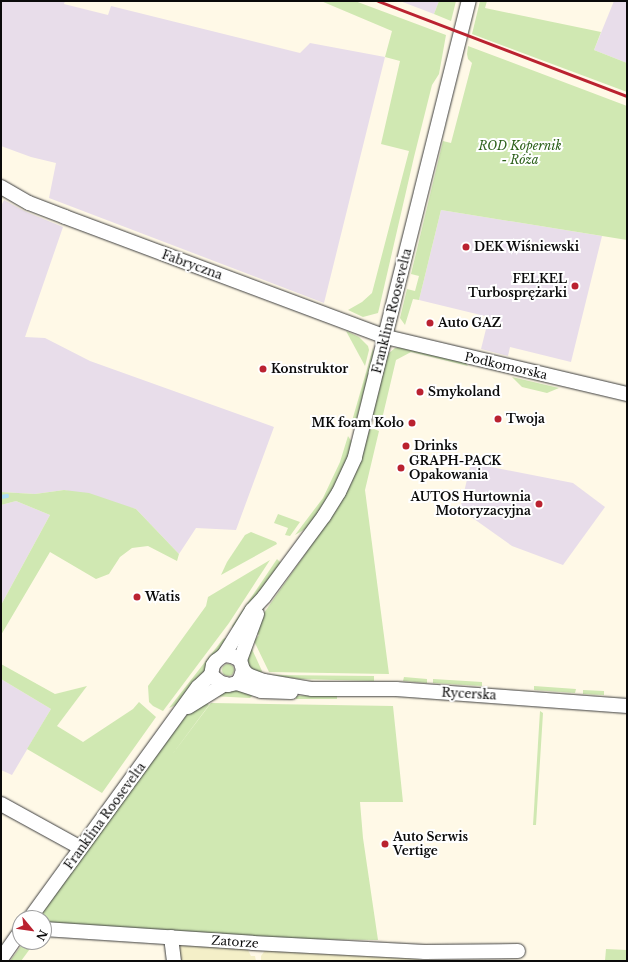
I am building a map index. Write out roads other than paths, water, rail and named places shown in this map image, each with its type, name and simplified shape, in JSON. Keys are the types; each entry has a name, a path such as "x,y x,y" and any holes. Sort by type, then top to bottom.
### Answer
{"street":[{"name":"Franklina Roosevelta","path":"224,655 252,610 264,598 324,516 347,476 362,433 469,1"},
{"name":"Fabryczna","path":"1,187 29,202 65,217 386,337"},
{"name":"Podkomorska","path":"386,337 627,394"},
{"name":"Franklina Roosevelta","path":"242,665 264,598"},
{"path":"224,655 232,656 242,665 240,679 231,683 217,680 211,674 216,660 224,655"},
{"name":"Rycerska","path":"242,665 248,675 264,681 312,689"},
{"name":"Franklina Roosevelta","path":"36,910 198,687 211,674"},
{"name":"Franklina Roosevelta","path":"180,713 200,699 231,683"},
{"name":"Rycerska","path":"231,683 261,691 272,692 293,692 312,689 396,689 627,706"},
{"path":"1,804 81,848"},
{"name":"Zatorze","path":"52,930 426,956 518,951"},
{"path":"171,937 174,961"},
{"path":"1,959 12,943"}],"waterway":[{"path":"1,497 7,496"}],"railway":[{"path":"378,1 627,96"}],"place":[{"name":"DEK Wiśniewski","path":"466,247"},
{"name":"FELKEL Turbosprężarki","path":"575,286"},
{"name":"Auto GAZ","path":"430,323"},
{"name":"Konstruktor","path":"263,369"},
{"name":"Smykoland","path":"420,392"},
{"name":"Twoja","path":"498,419"},
{"name":"MK foam Koło","path":"412,423"},
{"name":"Drinks","path":"406,446"},
{"name":"GRAPH-PACK Opakowania","path":"401,468"},
{"name":"AUTOS Hurtownia Motoryzacyjna","path":"539,504"},
{"name":"Watis","path":"137,597"},
{"name":"Auto Serwis Vertige","path":"385,844"}],"park label":[{"name":"ROD Kopernik - Róża","path":"520,153"}]}
